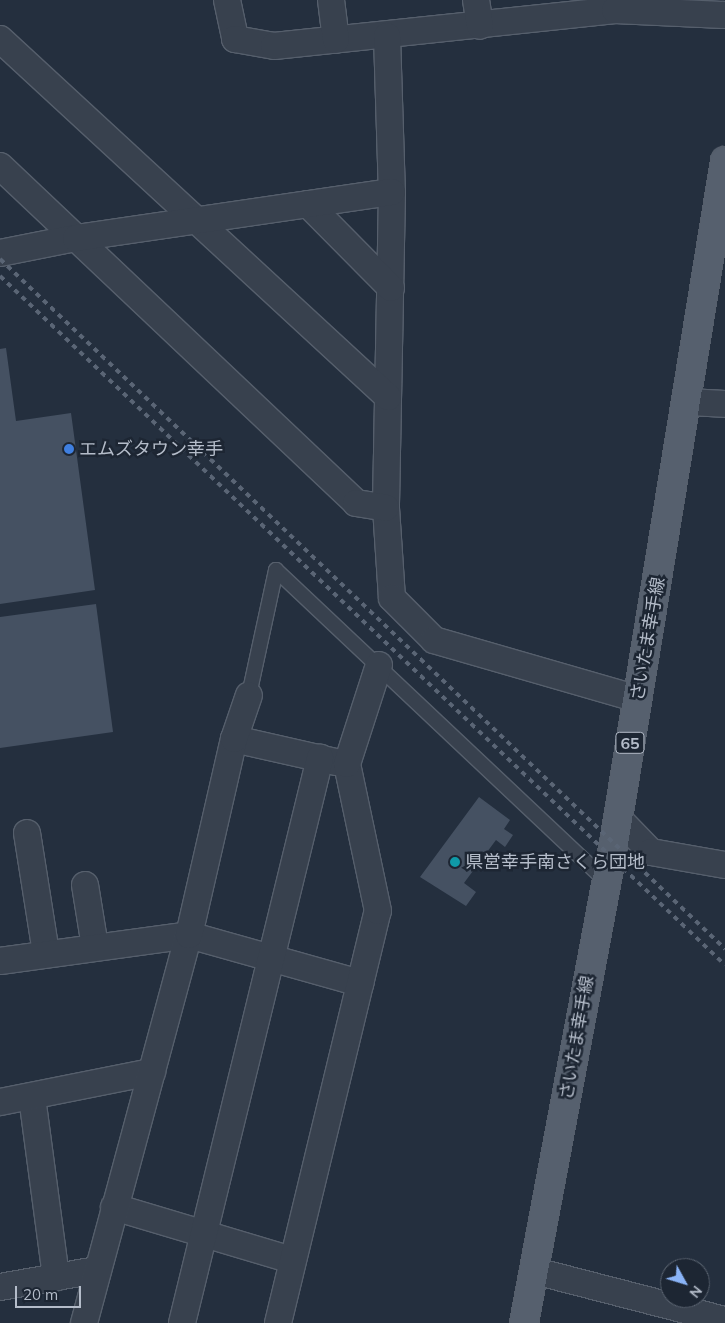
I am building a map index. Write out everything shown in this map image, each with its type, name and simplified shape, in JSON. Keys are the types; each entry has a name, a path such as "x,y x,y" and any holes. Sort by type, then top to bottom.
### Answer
{"main road":[{"name":"さいたま幸手線","path":"524,1323 618,818 688,402 725,161"}],"street":[{"path":"226,0 235,39 274,46 387,36 615,10 725,15"},
{"path":"332,0 336,40"},
{"path":"476,0 480,26"},
{"path":"387,36 392,192 386,508 392,598 434,640 638,699"},
{"path":"0,39 193,221 388,398"},
{"path":"0,166 356,503 386,508"},
{"path":"0,253 76,238 392,192"},
{"path":"308,204 391,288"},
{"path":"688,402 725,404"},
{"path":"278,1323 378,911 347,764 379,665"},
{"path":"84,1323 96,1270 189,935 234,739 249,696"},
{"path":"234,739 347,764"},
{"path":"182,1323 206,1234 320,758"},
{"path":"618,818 652,852 725,865"},
{"path":"27,833 46,953"},
{"path":"85,885 95,947"},
{"path":"0,961 46,953 189,935 360,983"},
{"path":"0,1102 152,1072"},
{"path":"32,1097 56,1277"},
{"path":"114,1207 292,1260"},
{"path":"0,1287 96,1270"},
{"path":"535,1270 725,1320"}],"lane":[{"path":"249,696 276,570 379,665 606,881"}],"building":[{"path":"6,348 16,421 71,413 95,590 0,604 0,349"},
{"path":"96,604 113,732 0,748 0,617"},
{"name":"県営幸手南さくら団地","path":"479,797 510,820 504,829 513,835 505,847 496,840 464,883 476,892 466,906 420,877"}],"railway":[{"path":"0,259 725,949"},
{"path":"0,276 725,965"}],"place":[{"name":"エムズタウン幸手","path":"69,449"},
{"name":"県営幸手南さくら団地","path":"455,862"}]}
